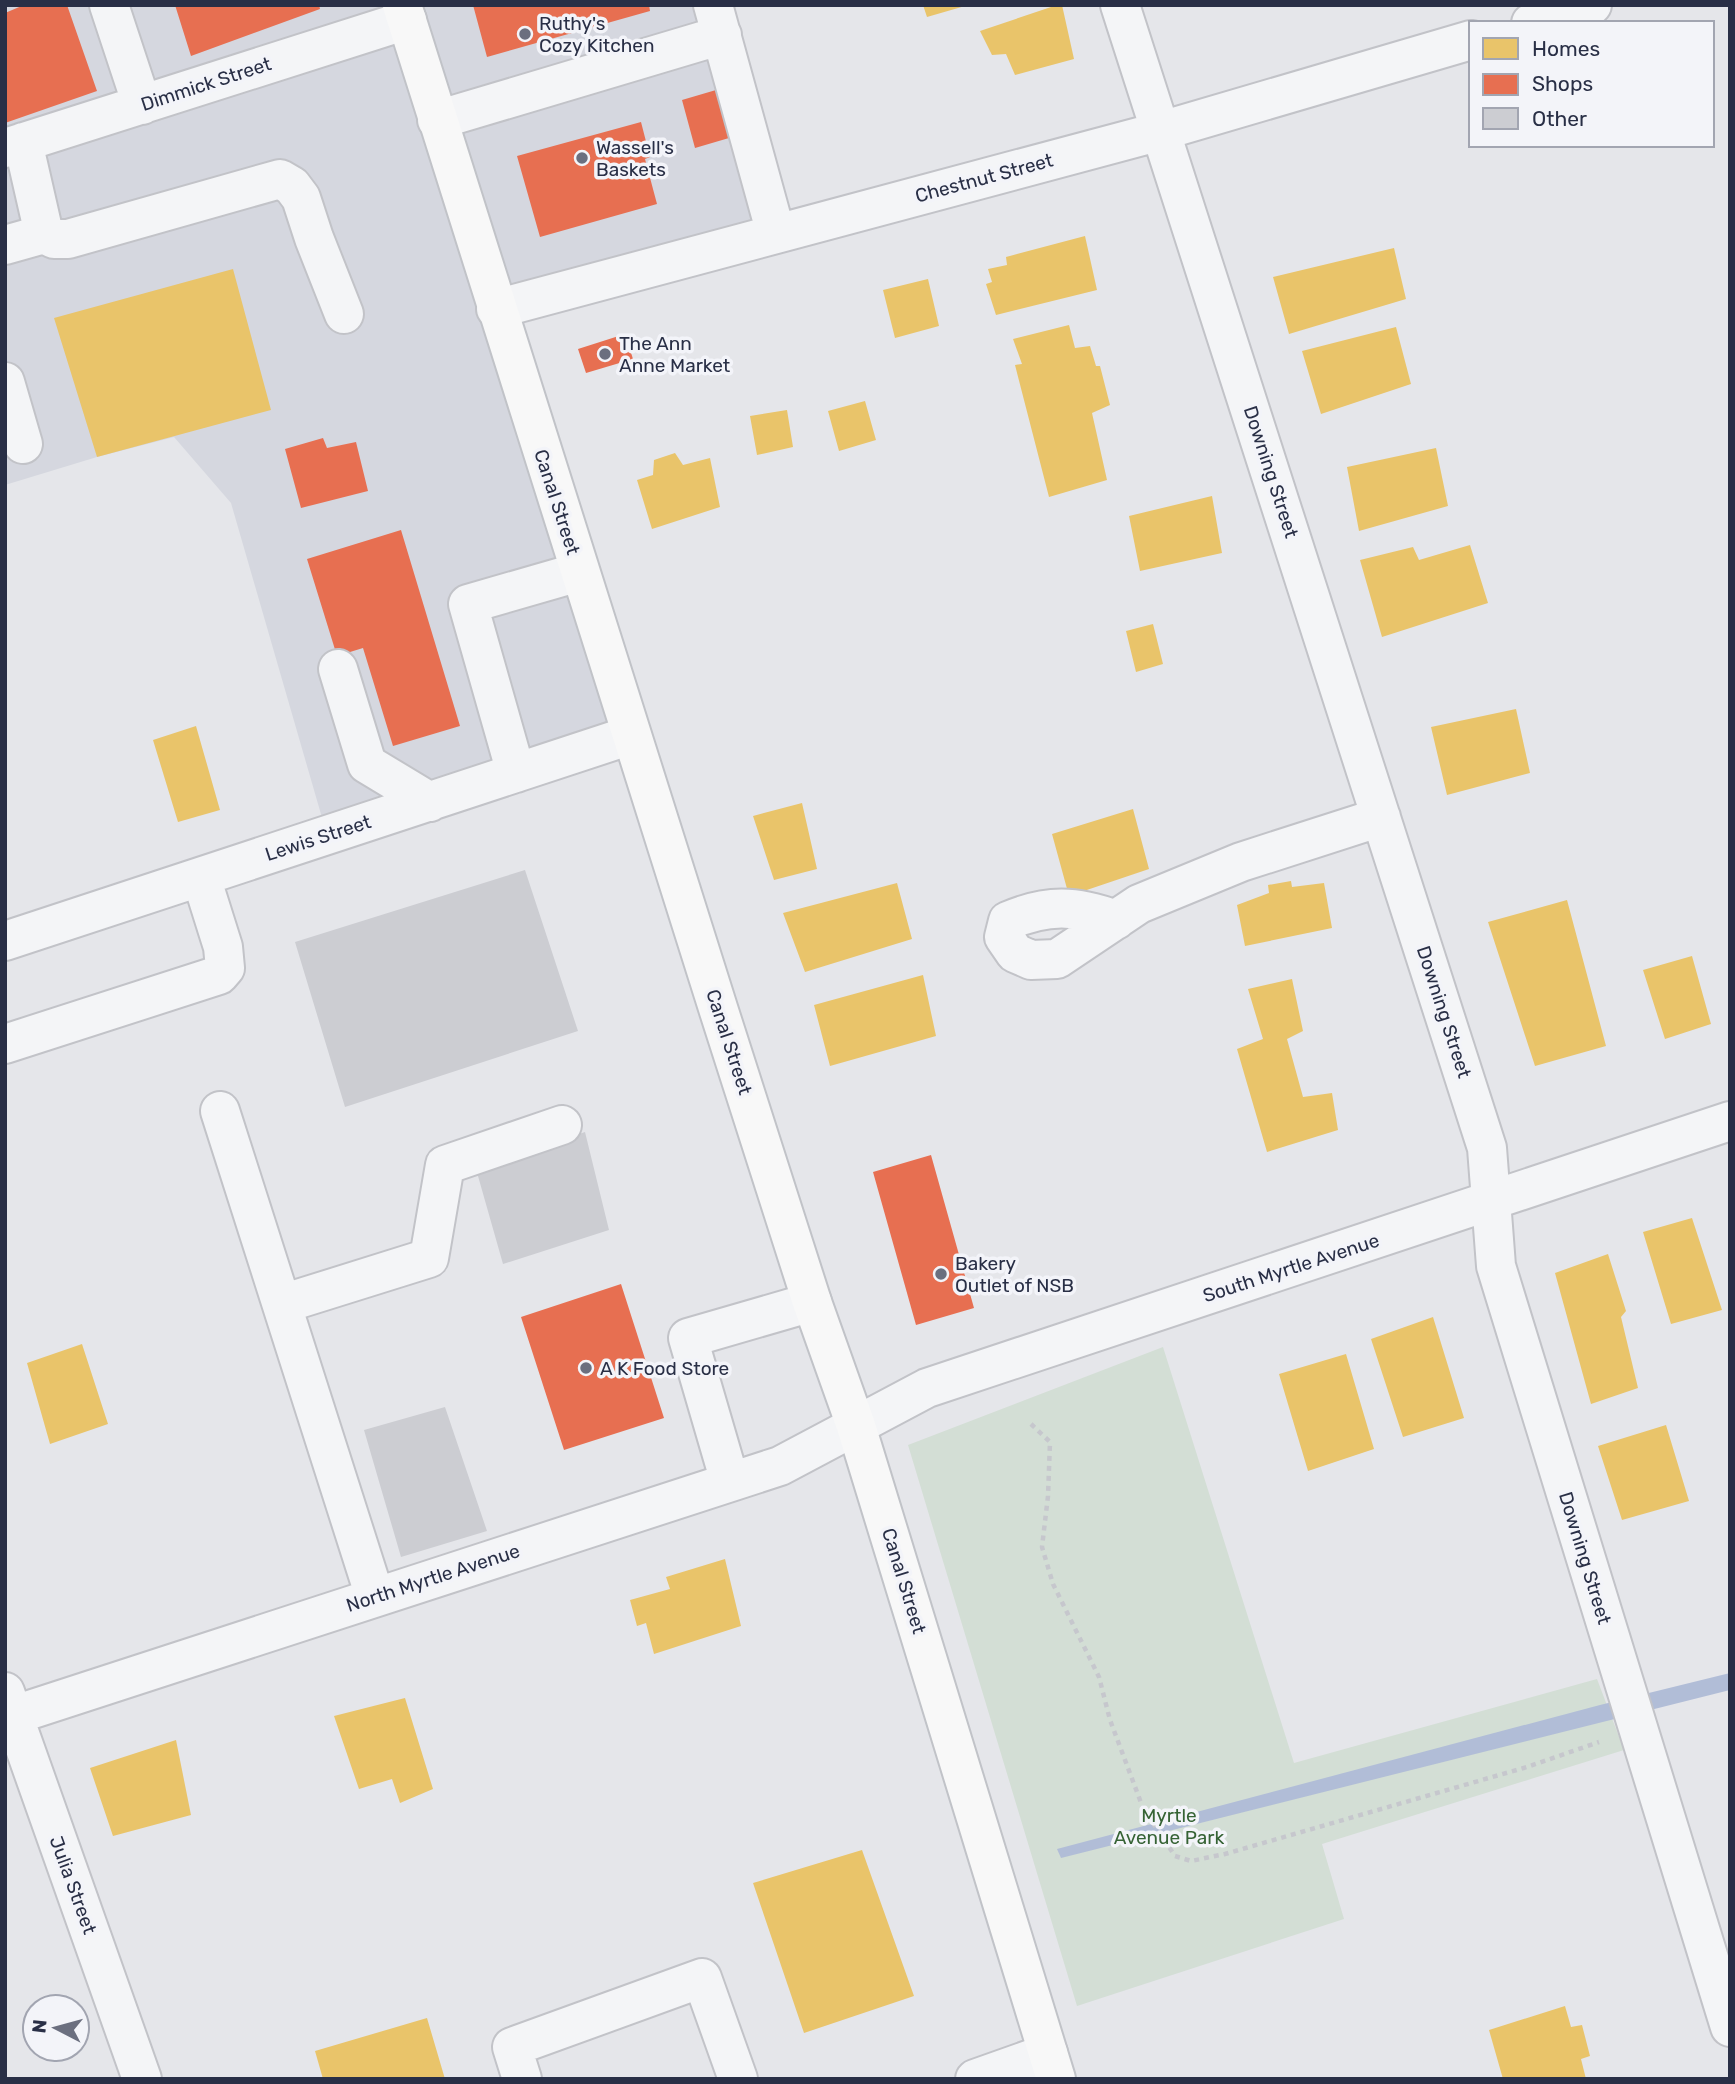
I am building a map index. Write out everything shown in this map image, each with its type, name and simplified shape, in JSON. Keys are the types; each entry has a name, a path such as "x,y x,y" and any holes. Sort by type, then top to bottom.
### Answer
{"main road":[{"name":"Canal Street","path":"404,13 631,735 813,1302 856,1426 1052,2066"}],"street":[{"path":"109,5 142,105"},
{"name":"Downing Street","path":"1120,5 1488,1148 1496,1266 1730,2027"},
{"path":"1538,21 1591,5"},
{"name":"Dimmick Street","path":"14,145 142,105 404,13"},
{"path":"437,120 717,20 776,234"},
{"name":"Chestnut Street","path":"496,309 1161,131 1469,41"},
{"path":"14,145 44,234"},
{"path":"5,246 44,234 54,239 68,239 280,179 292,186 301,198 344,314"},
{"path":"5,382 23,444"},
{"path":"516,773 468,604 579,572"},
{"path":"338,669 368,764 430,802"},
{"name":"Lewis Street","path":"5,941 631,735"},
{"path":"1116,920 1139,904 1241,862 1381,817"},
{"path":"5,1044 219,975 225,968 223,947 201,877"},
{"path":"220,1111 375,1597"},
{"name":"South Myrtle Avenue","path":"856,1426 927,1388 1730,1121"},
{"path":"282,1304 429,1258 445,1165 562,1125"},
{"path":"730,1482 688,1338 813,1302"},
{"name":"North Myrtle Avenue","path":"8,1709 375,1597 730,1482 780,1465 856,1426"},
{"name":"Julia Street","path":"8,1709 142,2079"},
{"path":"522,2079 512,2047 702,1978 738,2079"},
{"path":"975,2079 1052,2066"}],"path":[{"path":"1031,1424 1050,1442 1049,1483 1042,1547 1053,1584 1099,1677 1110,1720 1143,1808 1175,1856 1191,1861 1225,1854 1527,1767 1604,1740"}],"shaded area":[{"path":"5,5 725,5 776,234 497,309 631,735 327,835 231,503 174,437 5,485"}],"green space":[{"name":"Myrtle Avenue Park","path":"1163,1347 1294,1763 1597,1679 1624,1750 1322,1844 1344,1919 1077,2006 908,1445"}],"water":[{"path":"1730,1673 1730,1690 1061,1858 1057,1849 1600,1705"}],"building: Homes":[{"path":"923,5 965,5 965,6 927,17"},
{"path":"1062,5 1074,59 1015,75 1006,54 992,55 980,31"},
{"path":"1085,236 1097,290 996,315 986,284 992,282 988,269 1007,265 1006,257"},
{"path":"1394,248 1406,299 1289,334 1273,277"},
{"path":"233,269 271,410 97,457 54,318"},
{"path":"928,279 939,326 895,338 883,290"},
{"path":"1069,325 1075,348 1090,346 1096,366 1100,366 1110,405 1092,413 1107,480 1049,497 1015,365 1022,364 1013,339"},
{"path":"1396,327 1411,384 1321,414 1302,351"},
{"path":"865,401 876,440 839,451 828,411"},
{"path":"787,410 793,447 757,455 750,416"},
{"path":"1436,448 1448,506 1359,531 1347,467"},
{"path":"675,453 683,465 710,458 720,507 652,529 637,480 653,475 654,460"},
{"path":"1212,496 1222,553 1140,571 1129,516"},
{"path":"1470,545 1488,603 1382,637 1360,560 1413,547 1419,560"},
{"path":"1153,624 1163,664 1136,672 1126,631"},
{"path":"1516,709 1530,773 1447,795 1431,727"},
{"path":"196,726 220,810 178,822 153,740"},
{"path":"802,803 817,869 774,880 753,816"},
{"path":"1133,809 1149,869 1069,896 1052,834"},
{"path":"1291,881 1292,887 1324,883 1332,928 1245,946 1237,905 1269,893 1268,885"},
{"path":"897,883 912,939 805,972 783,913"},
{"path":"1567,900 1606,1046 1535,1066 1488,922"},
{"path":"1692,956 1711,1024 1665,1039 1643,970"},
{"path":"923,975 936,1036 830,1066 814,1005"},
{"path":"1292,979 1303,1031 1287,1039 1303,1097 1332,1093 1338,1130 1267,1152 1237,1049 1263,1039 1248,989"},
{"path":"1692,1218 1722,1310 1671,1324 1643,1232"},
{"path":"1608,1254 1626,1311 1621,1317 1638,1388 1591,1404 1555,1273"},
{"path":"1433,1317 1464,1418 1403,1437 1371,1339"},
{"path":"82,1344 108,1424 50,1444 27,1363"},
{"path":"1346,1354 1374,1449 1308,1471 1279,1374"},
{"path":"1666,1425 1689,1501 1622,1520 1598,1446"},
{"path":"725,1559 741,1626 654,1654 646,1623 637,1626 630,1600 670,1589 666,1577"},
{"path":"405,1698 433,1789 400,1803 392,1779 359,1789 334,1716"},
{"path":"176,1740 191,1815 113,1836 90,1768"},
{"path":"862,1850 914,1996 804,2033 753,1883"},
{"path":"1565,2006 1571,2027 1582,2025 1590,2056 1581,2059 1586,2079 1503,2079 1489,2030"},
{"path":"427,2018 445,2079 323,2079 315,2051"}],"building: Shops":[{"path":"24,5 67,5 97,91 5,123 5,13"},
{"path":"175,5 319,5 320,9 191,56"},
{"name":"Ruthy's Cozy Kitchen","path":"473,5 649,5 650,11 487,57"},
{"path":"716,90 729,138 695,148 682,100"},
{"path":"641,122 650,157 645,159 657,204 540,237 517,156"},
{"path":"625,334 633,359 586,373 578,349"},
{"path":"323,438 327,448 356,442 368,491 301,508 285,449"},
{"path":"401,530 460,726 393,746 363,648 337,656 307,559"},
{"path":"931,1155 974,1308 916,1325 873,1172"},
{"path":"621,1284 664,1418 564,1450 521,1317"}],"building: Other":[{"path":"525,870 578,1031 345,1107 295,942"},
{"path":"585,1132 609,1230 503,1264 476,1169"},
{"path":"445,1407 487,1531 401,1557 364,1430"}],"place":[{"name":"Ruthy's Cozy Kitchen","path":"525,34"},
{"name":"Wassell's Baskets","path":"582,158"},
{"name":"The Ann Anne Market","path":"605,354"},
{"name":"Bakery Outlet of NSB","path":"941,1274"},
{"name":"A K Food Store","path":"586,1368"}]}
